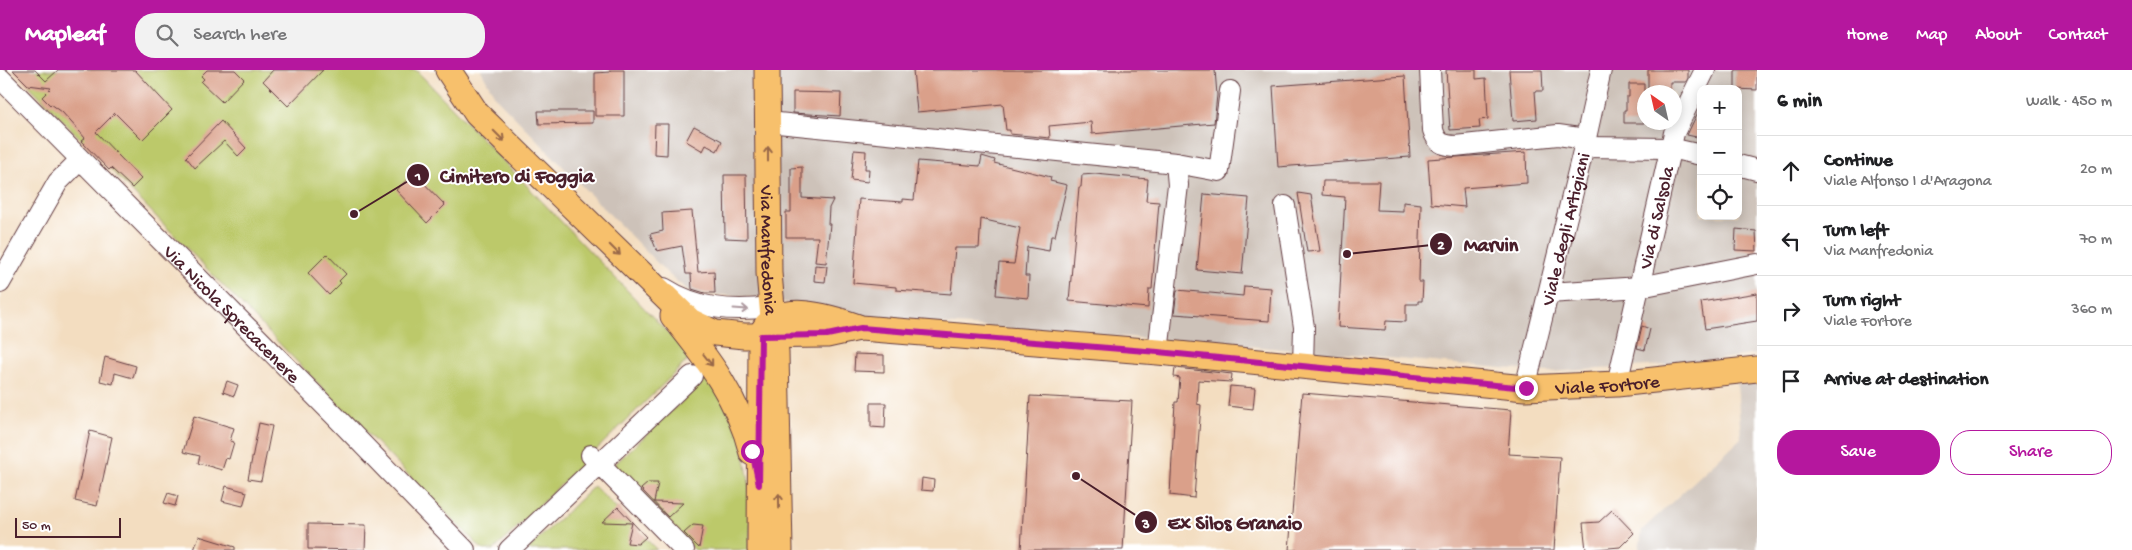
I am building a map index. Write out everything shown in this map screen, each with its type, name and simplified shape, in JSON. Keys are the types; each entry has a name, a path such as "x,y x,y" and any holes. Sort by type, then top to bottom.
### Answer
{"main road":[{"path":"448,70 477,114 633,268 690,321 715,333 769,325"},
{"name":"Via Manfredonia","path":"760,550 759,485 769,325 767,70"},
{"path":"633,268 714,367 736,405 752,451 759,485"},
{"path":"768,273 781,301 795,312"},
{"name":"Viale Fortore","path":"769,325 795,312 836,319 861,328 1158,352 1526,388 1617,384 1757,369"},
{"name":"Via Manfredonia","path":"769,325 776,352 780,550"},
{"name":"Viale Fortore","path":"769,325 827,335 861,328"}],"street":[{"path":"434,70 477,114"},
{"path":"1430,70 1433,130 1436,140 1443,145 1455,146 1558,135 1585,143 1670,148"},
{"name":"Viale degli Artigiani","path":"1526,388 1601,70"},
{"name":"Via di Salsola","path":"1617,384 1674,133 1705,70"},
{"name":"Via Nicola Sprecacenere","path":"0,78 466,550"},
{"path":"768,122 1176,163 1219,171 1230,91"},
{"name":"Via di Salsola","path":"1670,148 1697,155"},
{"path":"0,283 58,182 80,160"},
{"path":"1158,352 1178,186 1176,163"},
{"path":"1742,166 1757,170"},
{"path":"1285,206 1304,327 1303,366"},
{"name":"Via di Salsola","path":"1640,287 1757,264"},
{"path":"1549,294 1640,287"},
{"path":"509,550 596,459 692,376"},
{"path":"596,459 684,550"}],"shaded area":[{"path":"481,70 1757,70 1757,354 1683,364 1548,372 1214,343 897,321 751,297 691,293 667,273 496,98"},
{"path":"1757,382 1757,550 1639,550 1642,530 1741,438 1737,384"}],"green space":[{"path":"14,70 416,70 691,357 494,550 483,550 340,406"},
{"path":"708,377 739,425 752,499 749,550 695,550 612,467"},
{"path":"594,486 657,550 527,550"}],"building":[{"path":"13,70 35,70 46,81 58,70 135,70 172,110 142,140 115,113 96,132 141,179 132,188 111,168 109,170 81,141 85,138 62,112 50,105 42,97 51,88 28,85"},
{"path":"207,70 235,70 244,79 222,102 201,82 204,79 201,76"},
{"path":"273,70 323,70 288,106 263,81"},
{"path":"610,70 624,70 624,116 595,116 595,73 610,72"},
{"path":"913,70 1215,70 1217,95 1214,123 1092,134 1091,122 1049,126 1050,138 1010,134 1010,130 1006,130 1003,104 917,112"},
{"path":"1446,70 1476,70 1476,79 1486,78 1488,119 1479,120 1480,128 1450,130"},
{"path":"1509,70 1542,70 1543,91 1535,91 1537,119 1513,121"},
{"path":"1648,70 1688,70 1686,82 1670,82 1670,85 1648,85"},
{"path":"1757,70 1757,90 1742,89 1742,85 1735,85 1735,71"},
{"path":"1405,76 1410,157 1278,167 1273,86"},
{"path":"1629,84 1644,84 1637,85 1637,123 1624,123 1626,97 1629,97"},
{"path":"793,92 841,93 840,116 793,113"},
{"path":"538,111 593,111 593,123 539,124"},
{"path":"1697,114 1697,137 1687,135"},
{"path":"221,121 246,148 238,156 224,141 195,168 186,157"},
{"path":"655,124 668,124 667,155 654,154"},
{"path":"694,126 722,141 717,151 706,145 703,151 686,141"},
{"path":"854,150 866,151 865,169 869,169 868,182 851,180"},
{"path":"1526,152 1527,183 1463,188 1465,207 1431,204 1428,159"},
{"path":"982,156 995,160 994,163 1051,177 1050,181 1067,185 1055,236 1051,236 1049,251 1027,247 1025,276 1029,276 1028,298 996,295 999,263 1014,264 1020,228 981,219 979,248 955,248 951,294 896,290 896,287 853,283 859,199 903,202 903,199 914,200 918,161 980,166"},
{"path":"802,167 802,198 833,200 829,208 828,224 830,224 826,263 815,262 818,237 786,237 786,212 791,212 791,168"},
{"path":"414,173 445,205 427,223 396,190"},
{"path":"1095,174 1148,179 1146,201 1159,202 1152,289 1149,289 1148,308 1069,301 1079,187 1081,187 1082,175"},
{"path":"724,175 746,175 747,239 725,238"},
{"path":"1323,181 1379,181 1377,210 1403,211 1403,202 1421,204 1419,282 1423,282 1422,301 1418,301 1418,304 1406,304 1406,322 1386,321 1385,330 1338,327 1345,197 1322,195"},
{"path":"1298,193 1311,195 1320,251 1307,252"},
{"path":"1204,194 1249,198 1242,274 1197,270"},
{"path":"692,211 698,272 714,271 715,293 705,293 692,289 691,274 686,274 682,246 657,251 650,234 663,231 662,213"},
{"path":"1736,229 1756,231 1757,251 1735,250"},
{"path":"327,254 346,274 339,281 341,283 329,295 308,273"},
{"path":"815,265 827,266 825,282 814,281"},
{"path":"1244,286 1271,288 1269,321 1174,314 1177,290 1243,296"},
{"path":"1757,293 1757,321 1705,329 1701,302"},
{"path":"1642,326 1650,329 1645,350 1637,348"},
{"path":"855,354 884,355 884,372 854,371"},
{"path":"105,357 136,366 133,378 115,373 113,384 100,381"},
{"path":"1175,368 1232,374 1231,382 1198,380 1197,404 1201,405 1194,498 1170,495 1175,402 1178,402 1180,378 1174,377"},
{"path":"227,381 238,385 234,396 223,392"},
{"path":"1230,386 1255,388 1253,409 1228,406"},
{"path":"1302,393 1511,410 1508,454 1560,457 1554,550 1289,550"},
{"path":"1030,396 1132,401 1123,550 1021,550"},
{"path":"871,403 886,403 885,428 871,427"},
{"path":"194,416 234,428 230,441 234,442 229,459 226,458 222,470 198,463 200,456 183,452"},
{"path":"259,423 272,426 261,481 248,479"},
{"path":"90,431 112,437 97,506 75,501"},
{"path":"922,478 934,480 933,491 921,490"},
{"path":"648,483 658,483 654,502 683,503 668,517 641,489"},
{"path":"226,486 247,492 243,506 222,501"},
{"path":"168,493 178,496 175,506 164,503"},
{"path":"618,507 646,537 638,544 627,543 632,523 602,522"},
{"path":"1612,510 1634,533 1620,547 1586,550 1583,523 1599,522"},
{"path":"308,524 366,525 365,550 308,549"},
{"path":"693,525 703,526 699,548 684,533"},
{"path":"199,536 235,547 235,550 194,550"}],"place":[{"name":"Cimitero di Foggia","path":"354,214"},
{"name":"Marvin","path":"1347,254"},
{"name":"Ex Silos Granaio","path":"1076,476"}],"route":[{"path":"752,451 759,485 761,336 827,335 861,328 1158,352 1526,388"}]}
